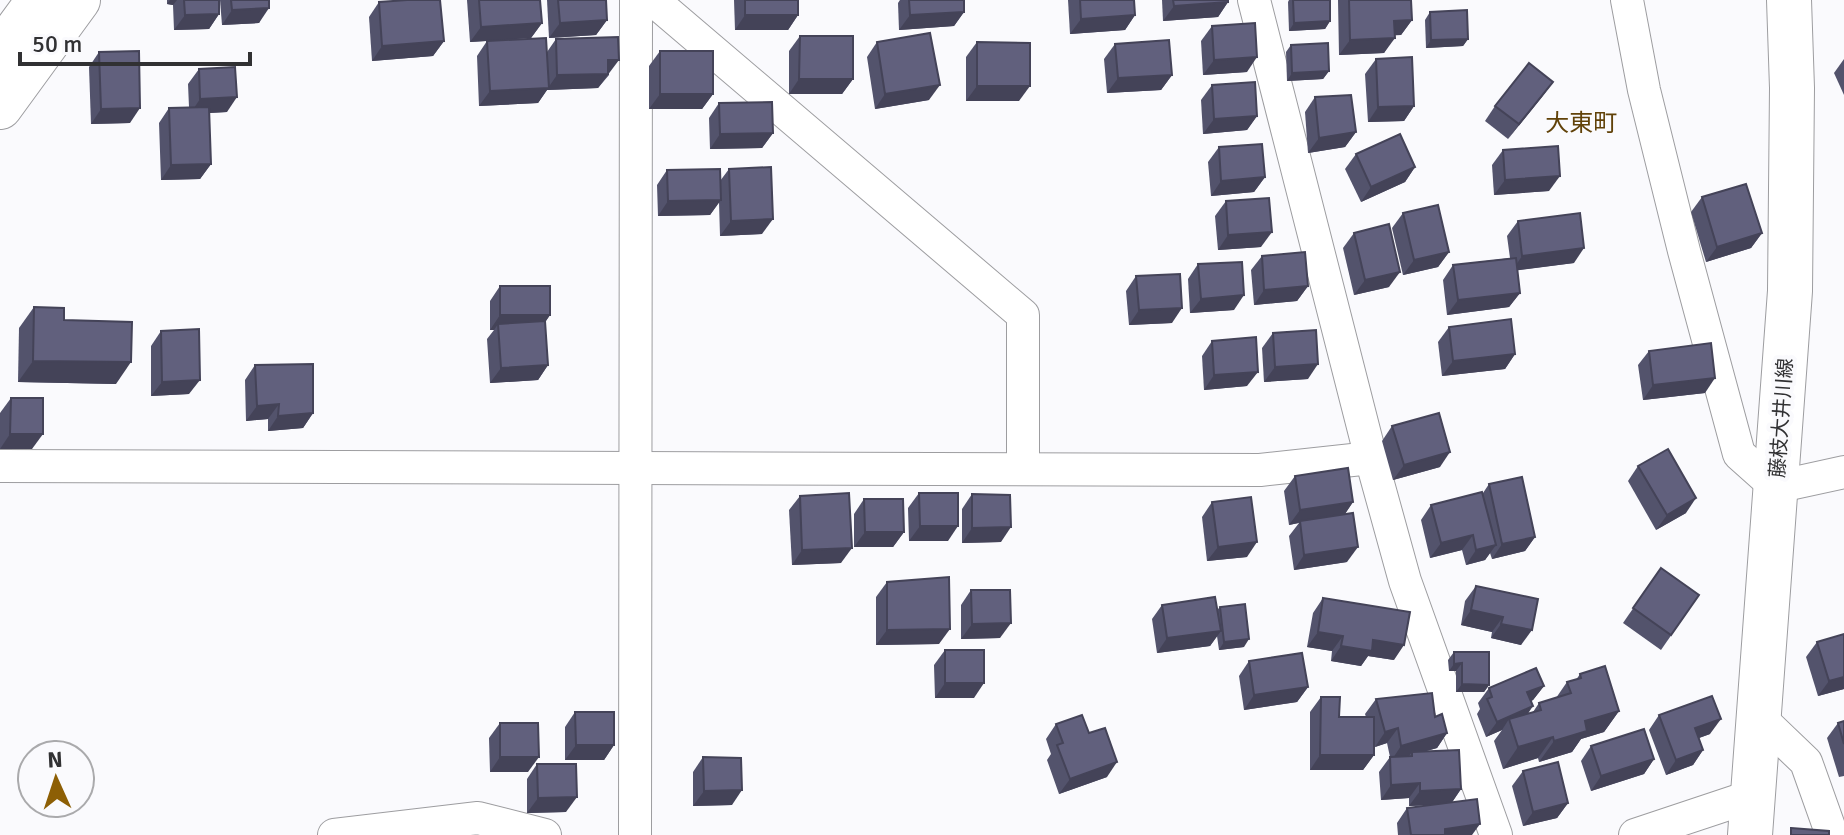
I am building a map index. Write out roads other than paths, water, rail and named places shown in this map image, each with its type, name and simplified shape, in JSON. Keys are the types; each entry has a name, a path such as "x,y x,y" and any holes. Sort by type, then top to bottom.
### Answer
{"main road":[{"path":"0,53 39,0"},
{"path":"0,107 78,0"},
{"name":"藤枝大井川線","path":"1751,815 1790,291 1792,88 1789,0"}],"street":[{"path":"635,835 636,0"},
{"path":"653,0 1023,315 1023,469"},
{"path":"1254,0 1405,581 1496,835"},
{"path":"1627,0 1651,119 1739,454 1776,487 1844,472"},
{"path":"0,466 1260,470 1371,458"},
{"path":"1759,717 1806,762 1832,835"},
{"path":"1635,835 1751,815"},
{"path":"334,835 478,818 545,835"}],"district":[{"name":"大東町","path":"1581,123"}]}
